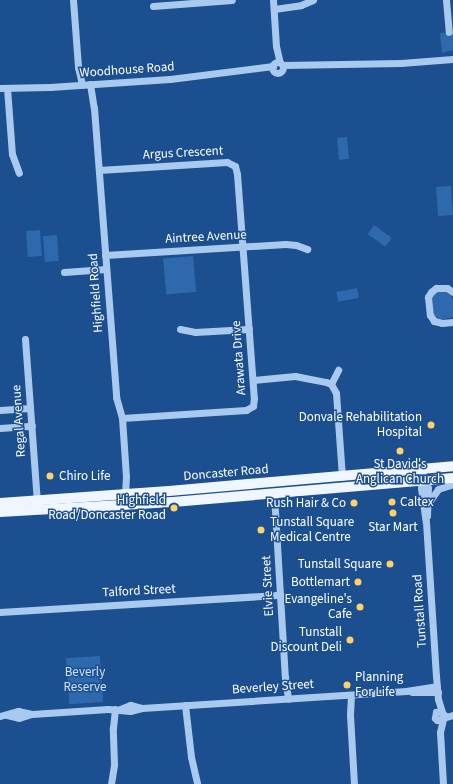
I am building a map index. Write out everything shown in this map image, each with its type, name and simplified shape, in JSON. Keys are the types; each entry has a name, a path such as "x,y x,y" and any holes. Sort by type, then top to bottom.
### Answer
{"main road":[{"name":"Doncaster Road","path":"0,503 342,477 453,466"},
{"name":"Doncaster Road","path":"0,512 128,505 453,478"},
{"path":"128,494 128,505"}],"street":[{"path":"73,0 79,85"},
{"path":"153,6 232,0"},
{"path":"278,67 273,5 298,5 314,0"},
{"path":"446,0 449,32"},
{"name":"Woodhouse Road","path":"3,88 79,85 196,77 278,67 453,59"},
{"name":"Highfield Road","path":"92,84 116,397 122,418 128,494"},
{"path":"3,88 12,154 19,173"},
{"name":"Argus Crescent","path":"99,170 224,162 232,164 236,168 237,174 243,247"},
{"name":"Aintree Avenue","path":"105,255 291,244 307,250"},
{"name":"Arawata Drive","path":"122,418 249,409 253,406 253,380 243,247"},
{"path":"64,272 106,270"},
{"path":"453,292 447,288 440,287 431,292 428,298 430,315 434,321 442,323 453,322"},
{"path":"180,329 195,332 249,329"},
{"name":"Regal Avenue","path":"25,339 37,501"},
{"path":"331,384 338,370"},
{"path":"253,380 295,376 331,384 336,393 342,477"},
{"path":"0,410 30,408"},
{"path":"0,428 32,426"},
{"name":"Tunstall Road","path":"423,469 429,502 426,522"},
{"name":"Tunstall Road","path":"424,480 422,500 426,522 440,715 443,784"},
{"path":"429,502 438,489 445,485 453,484"},
{"name":"Elvie Street","path":"274,494 286,699"},
{"name":"Talford Street","path":"0,612 280,595"},
{"name":"Beverley Street","path":"3,715 19,718 32,714 114,709 130,712 142,708 188,705 406,691 438,692"},
{"path":"349,695 354,784"},
{"path":"188,705 191,757 197,784"},
{"path":"112,784 114,764 114,709"},
{"path":"440,715 453,714"}],"green space":[{"path":"453,32 453,50 442,53 440,33"},
{"path":"347,137 349,159 339,160 337,138"},
{"path":"451,186 453,215 438,216 436,187"},
{"path":"374,225 392,238 385,247 368,234"},
{"path":"40,230 42,256 28,257 26,231"},
{"path":"57,235 59,261 45,262 43,236"},
{"path":"193,256 196,292 166,294 163,259"},
{"path":"357,288 359,298 338,302 336,292"},
{"path":"444,290 449,292 453,300 453,317 440,320 434,315 432,299 435,292"},
{"name":"Beverly Reserve","path":"100,656 103,702 69,704 66,658"}],"place":[{"name":"Donvale Rehabilitation Hospital","path":"431,425"},
{"name":"St David's Anglican Church","path":"400,451"},
{"name":"Chiro Life","path":"50,476"},
{"name":"Caltex","path":"392,502"},
{"name":"Rush Hair & Co","path":"354,503"},
{"name":"Highfield Road/Doncaster Road","path":"174,508"},
{"name":"Star Mart","path":"393,513"},
{"name":"Tunstall Square Medical Centre","path":"261,530"},
{"name":"Tunstall Square","path":"390,564"},
{"name":"Bottlemart","path":"358,582"},
{"name":"Evangeline's Cafe","path":"360,607"},
{"name":"Tunstall Discount Deli","path":"350,640"},
{"name":"Planning For Life","path":"347,685"}]}
